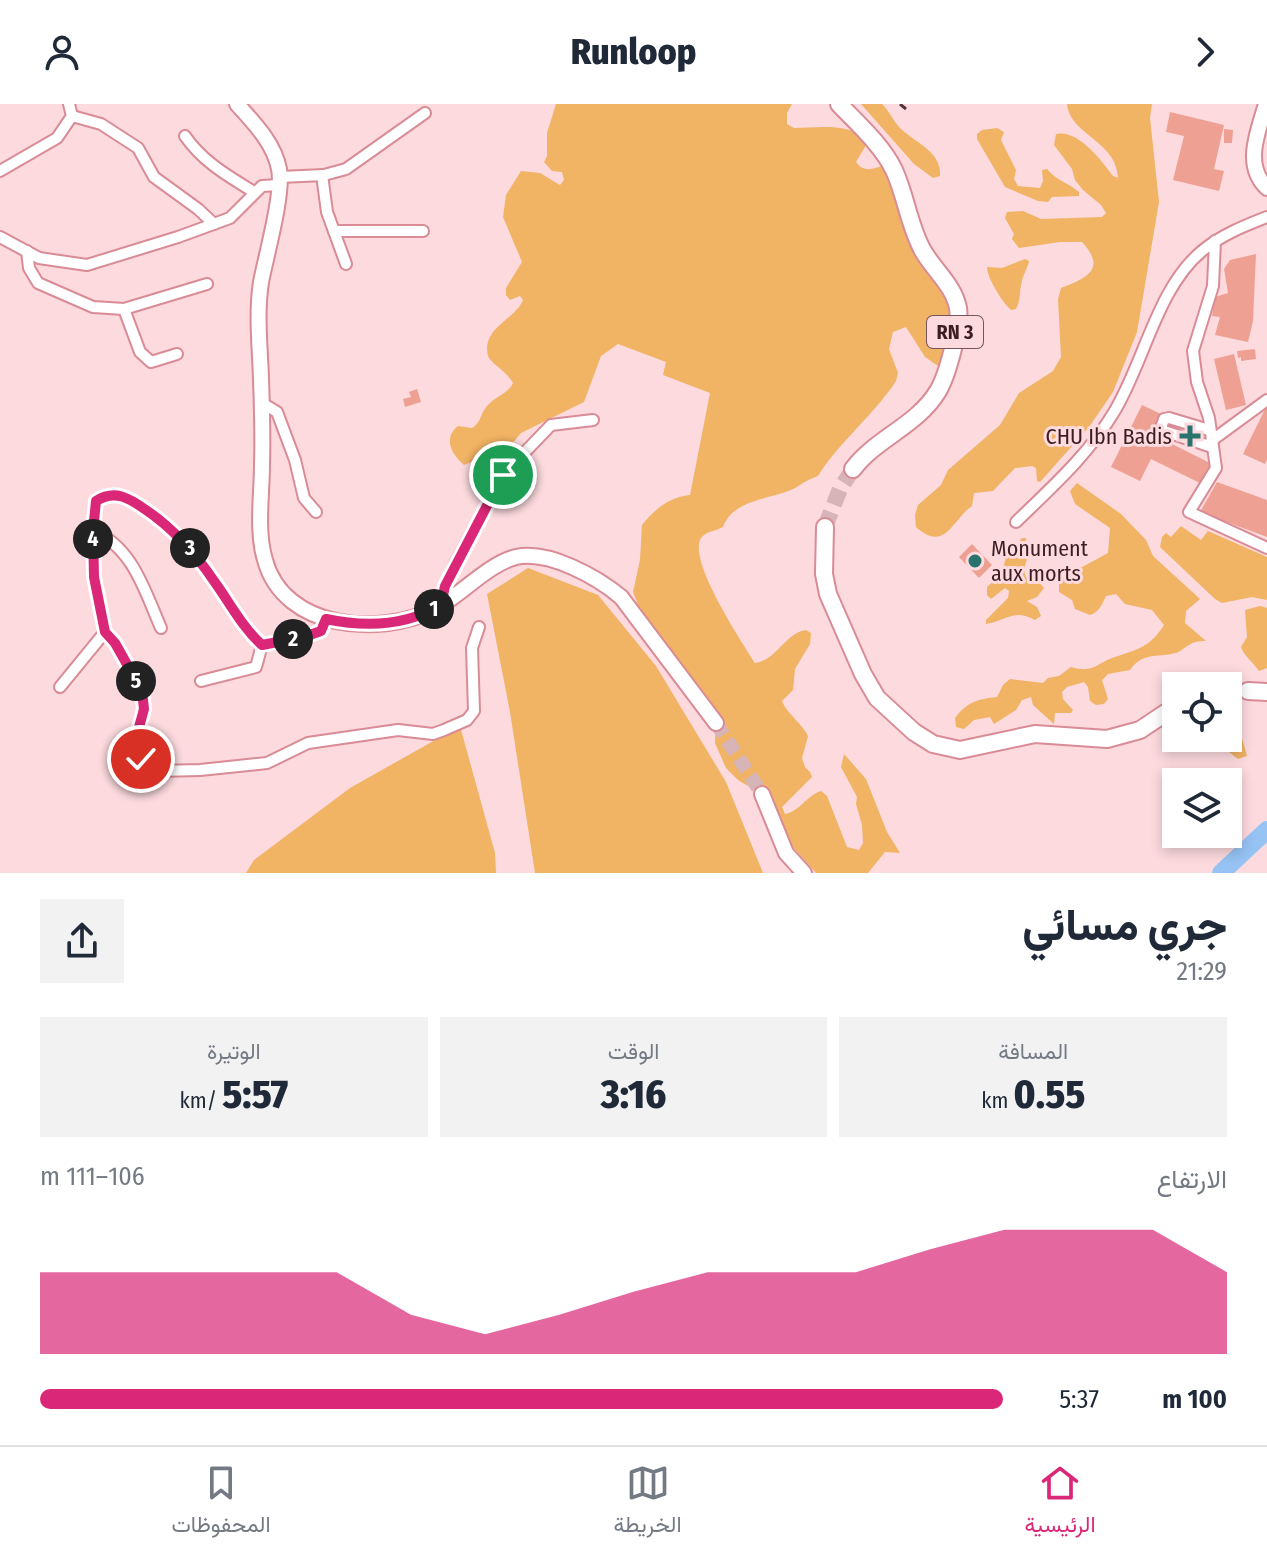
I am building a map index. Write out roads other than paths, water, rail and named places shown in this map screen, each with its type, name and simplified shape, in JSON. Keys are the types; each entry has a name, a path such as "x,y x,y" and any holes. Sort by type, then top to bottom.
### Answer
{"main road":[{"path":"237,104 270,144 280,181 259,314 262,403 260,513 265,561 273,578 289,598 326,619 377,625 415,617 441,605 515,558 540,558 578,570 601,581 621,597 716,723"},
{"name":"RN 3","path":"839,104 894,169 920,244 950,290 958,315 943,381 937,394 913,419 862,457 853,469"},
{"path":"1266,104 1253,158 1258,178 1267,188"},
{"path":"825,527 824,574 828,594 869,686 877,698 905,724 933,744 952,750 971,749 1035,734 1097,739 1130,734 1162,717"},
{"path":"1242,690 1267,692"},
{"path":"762,794 786,853 804,873"}],"street":[{"path":"0,171 57,138 72,116 69,104"},
{"path":"0,237 39,258 87,265 214,224 236,214 262,186 346,169 425,113"},
{"path":"72,116 101,124 138,148 154,177 214,224"},
{"path":"185,136 211,166 254,192"},
{"path":"322,175 327,212 346,264"},
{"path":"1016,522 1068,471 1109,420 1184,269 1215,241 1267,217"},
{"path":"334,231 423,231"},
{"path":"1215,241 1213,286 1193,351 1197,382 1209,418 1216,468 1189,512 1267,548"},
{"path":"27,251 29,268 38,283 93,307 124,309 207,284"},
{"path":"124,309 140,352 151,362 177,354"},
{"path":"1211,439 1267,400"},
{"path":"262,403 277,412 295,460 304,498 316,512"},
{"path":"441,605 451,574 503,475 551,425 593,420"},
{"path":"262,645 247,632 186,543 161,519 121,496 107,494 96,501 94,577 105,632 115,643 142,691 144,709 133,749 157,771 267,763 308,743 398,730 433,734 467,720 474,711 472,648 479,627"},
{"path":"93,531 105,535 131,561 161,628"},
{"path":"262,645 321,631 326,619"},
{"path":"60,687 105,632"},
{"path":"201,681 256,667 262,645"}],"waterway":[{"path":"1221,873 1267,830"}],"tunnel":[{"path":"825,527 840,489 853,469"},
{"path":"716,723 762,794"}],"railway":[{"path":"900,104 906,109"}],"place":[{"name":"CHU Ibn Badis","path":"1190,436"},
{"name":"Monument aux morts","path":"975,561"}]}
